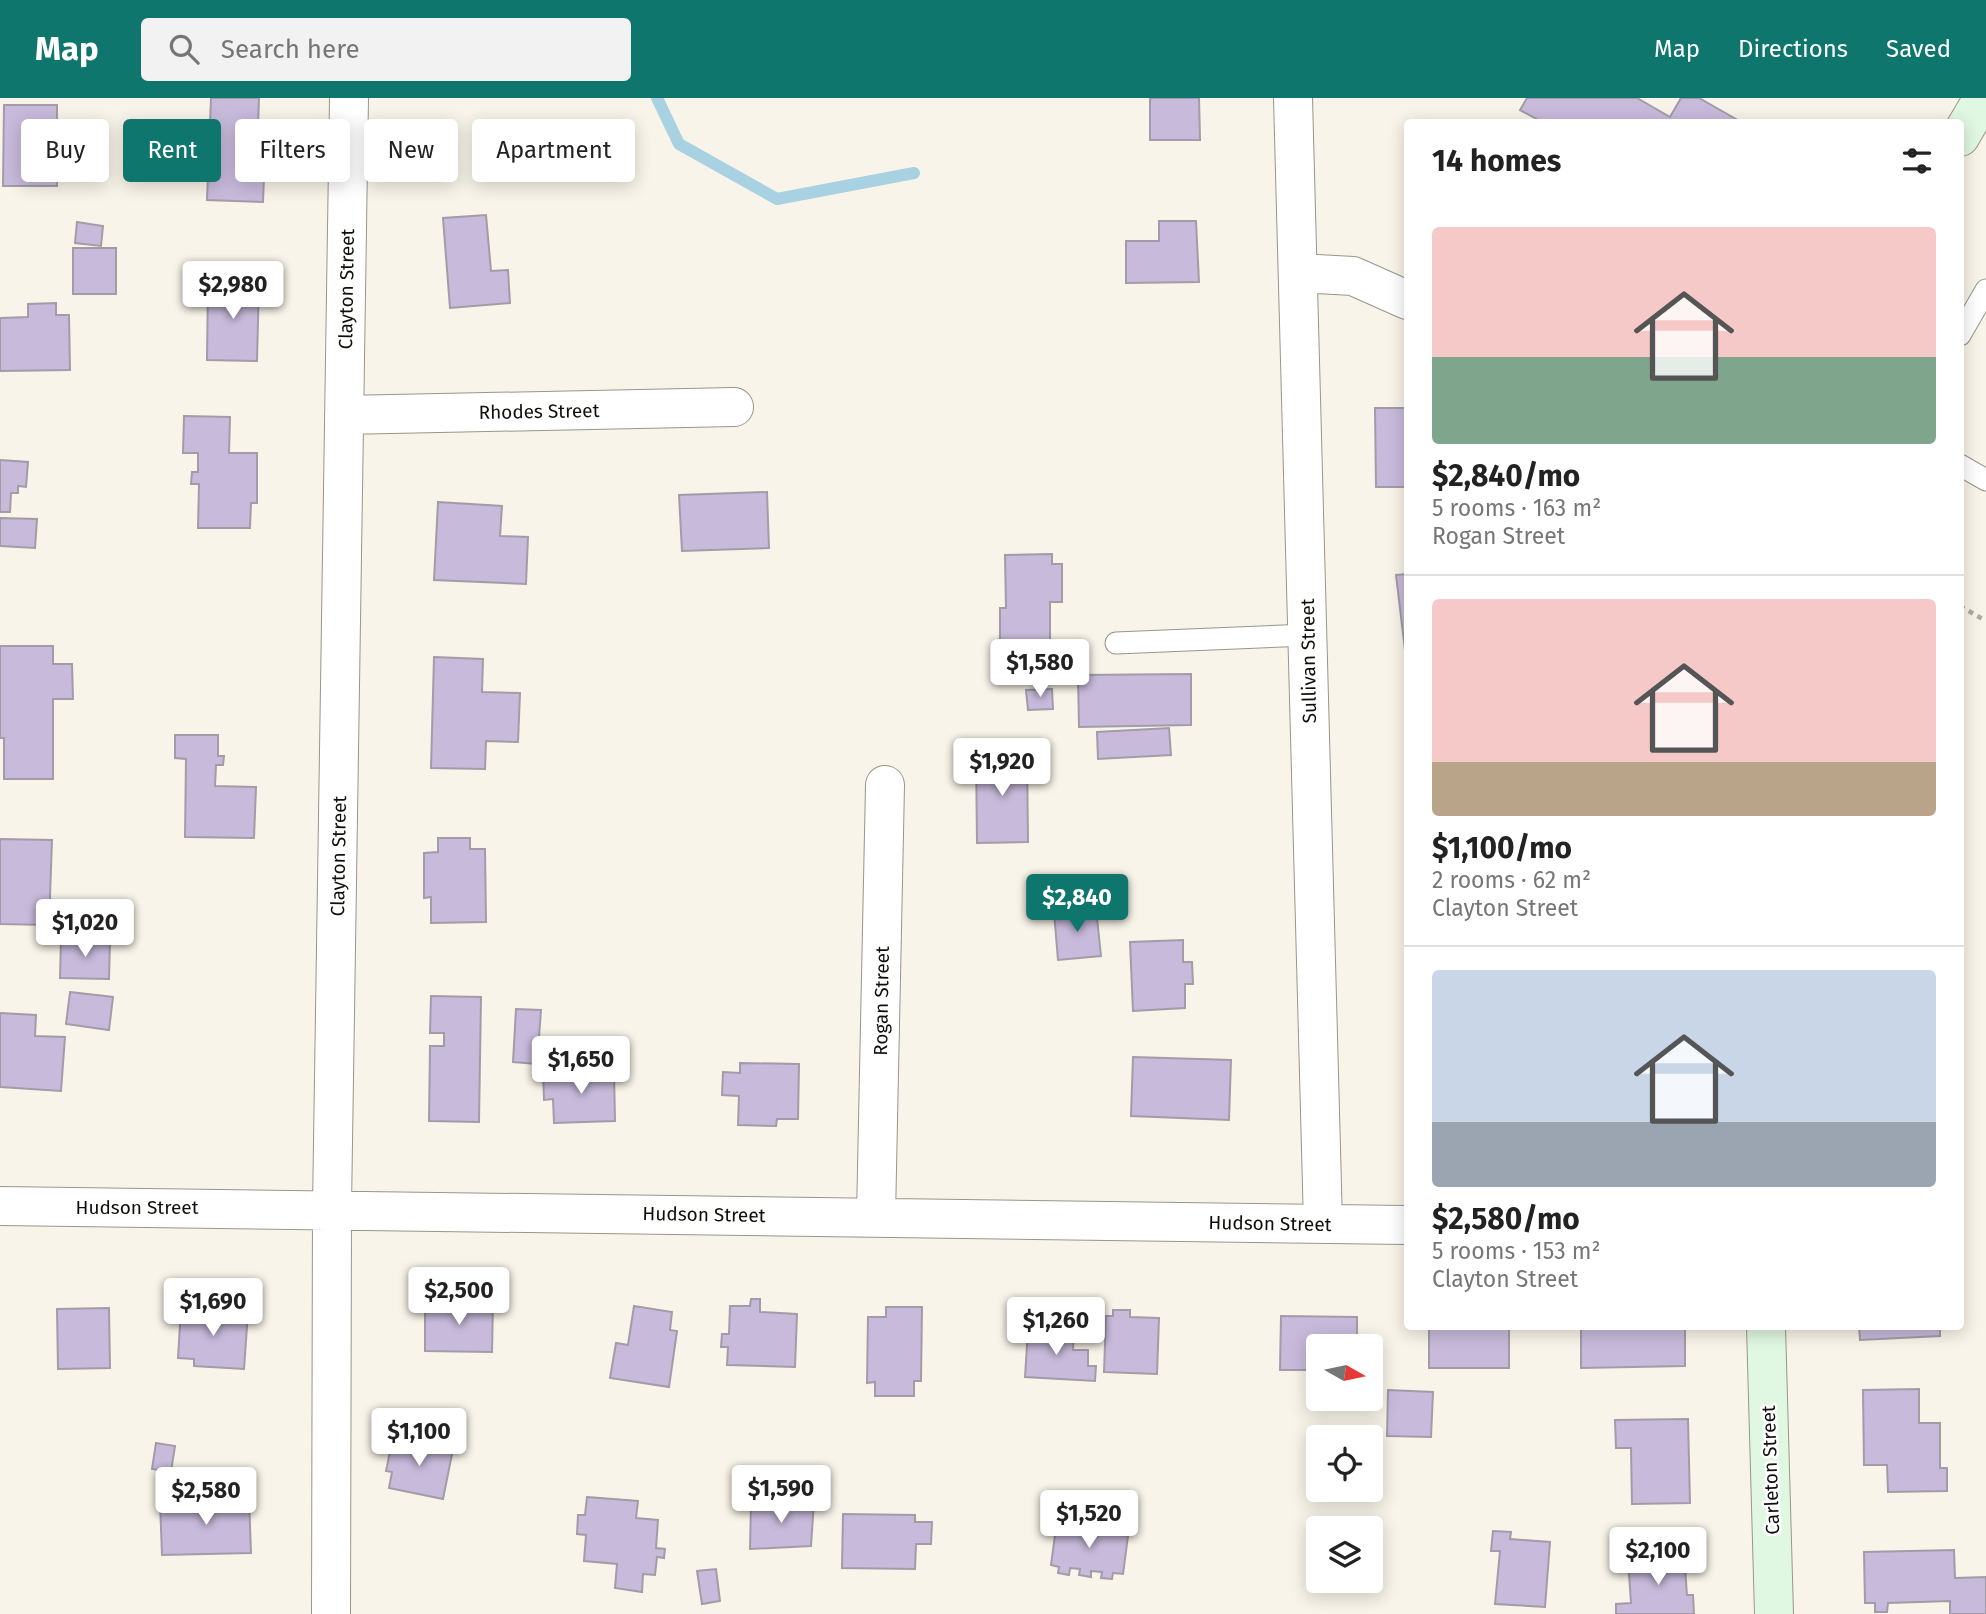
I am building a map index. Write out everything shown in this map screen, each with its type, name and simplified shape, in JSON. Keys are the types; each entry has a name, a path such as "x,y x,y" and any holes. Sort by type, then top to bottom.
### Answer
{"street":[{"name":"Clayton Street","path":"331,1614 332,1209 349,98"},
{"name":"Sullivan Street","path":"1293,98 1323,1224"},
{"path":"1964,130 1983,98"},
{"path":"1298,273 1353,276 1404,299"},
{"name":"Rhodes Street","path":"344,415 734,407"},
{"name":"Rogan Street","path":"876,1217 885,785"},
{"name":"Hudson Street","path":"0,1206 1404,1225"},
{"name":"Carleton Street","path":"1766,1330 1774,1614"}],"lane":[{"path":"1964,328 1986,290"},
{"path":"1964,467 1986,480"},
{"path":"1116,643 1308,635"}],"path":[{"path":"1964,608 1986,621"}],"building":[{"path":"211,98 259,98 258,119 235,119 235,182 264,182 263,202 207,200 208,182 221,182 221,119 210,119"},
{"path":"1150,98 1199,98 1200,140 1150,140"},
{"path":"1527,98 1637,98 1670,117 1681,98 1699,98 1736,119 1536,119 1520,110"},
{"path":"4,105 57,105 57,119 21,119 21,182 57,182 57,186 3,186"},
{"path":"486,215 491,271 508,270 510,303 450,308 443,218"},
{"path":"1159,221 1196,221 1199,282 1126,283 1126,241 1159,241"},
{"path":"77,222 103,226 101,246 75,243"},
{"path":"73,248 116,248 116,294 73,294"},
{"path":"208,282 259,283 257,361 207,360"},
{"path":"56,303 56,315 69,315 70,370 0,371 0,318 28,317 28,304"},
{"path":"1375,408 1404,408 1404,487 1376,487"},
{"path":"184,416 230,417 229,453 257,453 257,503 251,503 250,528 198,528 199,484 191,484 192,472 198,472 198,453 183,453"},
{"path":"0,460 28,462 26,487 18,486 18,493 11,493 10,512 0,512"},
{"path":"767,492 769,548 682,551 679,495"},
{"path":"438,502 502,506 500,536 528,537 526,584 434,580"},
{"path":"0,518 37,519 35,548 0,546"},
{"path":"1052,554 1052,564 1062,564 1062,602 1050,602 1050,654 1000,654 1000,608 1006,608 1005,555"},
{"path":"1404,574 1404,642 1396,575"},
{"path":"0,646 53,646 53,664 72,664 73,699 53,699 53,779 4,779 4,738 0,738"},
{"path":"434,657 483,659 482,692 520,693 518,742 486,741 485,769 431,768"},
{"path":"1191,674 1191,725 1079,727 1078,675"},
{"path":"1052,689 1053,709 1028,710 1026,690"},
{"path":"1169,728 1171,755 1098,759 1097,732"},
{"path":"175,735 218,735 218,756 224,756 223,765 216,765 215,786 256,787 254,838 185,837 186,759 175,758"},
{"path":"1027,752 1028,842 977,843 976,753"},
{"path":"438,838 470,838 470,849 485,849 486,922 431,923 431,897 424,898 424,853 438,852"},
{"path":"0,839 52,840 49,925 0,924"},
{"path":"1096,908 1101,956 1058,960 1054,912"},
{"path":"61,939 110,941 109,979 60,978"},
{"path":"1183,940 1183,962 1192,962 1193,984 1185,984 1185,1008 1133,1011 1130,942"},
{"path":"70,992 113,997 109,1030 66,1024"},
{"path":"431,996 481,997 479,1122 429,1121 430,1046 444,1046 444,1033 430,1033"},
{"path":"516,1009 541,1010 537,1064 513,1062"},
{"path":"0,1013 36,1015 35,1036 65,1037 61,1091 0,1087"},
{"path":"1133,1057 1231,1060 1229,1120 1131,1116"},
{"path":"740,1063 799,1064 798,1119 777,1119 776,1126 738,1125 739,1096 722,1095 723,1072 740,1073"},
{"path":"614,1071 615,1121 554,1123 553,1099 544,1100 543,1073"},
{"path":"751,1299 760,1299 760,1312 797,1314 795,1367 727,1365 728,1347 721,1347 722,1334 729,1334 730,1306 750,1306"},
{"path":"425,1303 493,1303 492,1352 425,1351"},
{"path":"634,1306 672,1312 670,1330 677,1331 669,1387 610,1378 616,1343 628,1345"},
{"path":"886,1307 922,1307 921,1381 914,1381 914,1396 875,1396 875,1382 867,1383 868,1317 886,1317"},
{"path":"109,1308 110,1368 58,1369 57,1309"},
{"path":"181,1308 248,1312 244,1369 194,1366 194,1359 178,1358"},
{"path":"1113,1310 1130,1310 1130,1317 1159,1318 1157,1374 1104,1372 1106,1316 1113,1316"},
{"path":"1281,1316 1357,1317 1357,1334 1306,1334 1306,1370 1280,1370"},
{"path":"1028,1329 1074,1331 1073,1350 1088,1350 1088,1366 1096,1366 1095,1381 1025,1377"},
{"path":"1429,1330 1509,1330 1509,1368 1429,1368"},
{"path":"1581,1330 1685,1330 1685,1366 1581,1368"},
{"path":"1859,1330 1940,1330 1940,1336 1860,1340"},
{"path":"1919,1389 1919,1423 1940,1423 1940,1468 1947,1468 1947,1491 1888,1492 1887,1465 1864,1465 1863,1390"},
{"path":"1388,1390 1433,1392 1431,1437 1387,1436"},
{"path":"1688,1419 1690,1503 1632,1504 1631,1448 1616,1448 1615,1420"},
{"path":"393,1437 453,1449 443,1499 389,1488 392,1472 386,1471"},
{"path":"156,1443 175,1446 171,1472 152,1469"},
{"path":"587,1497 638,1501 636,1518 658,1520 656,1548 665,1549 664,1558 657,1557 655,1575 643,1574 642,1592 615,1588 617,1564 584,1561 586,1535 577,1534 578,1515 585,1515"},
{"path":"249,1499 251,1553 162,1555 160,1502"},
{"path":"814,1501 811,1546 750,1549 751,1504"},
{"path":"843,1514 915,1515 915,1522 932,1522 931,1544 916,1544 915,1569 842,1568"},
{"path":"1063,1520 1074,1522 1073,1531 1084,1532 1085,1522 1096,1524 1096,1531 1106,1533 1107,1523 1117,1525 1116,1534 1128,1536 1123,1574 1113,1573 1112,1579 1101,1578 1102,1572 1091,1571 1091,1577 1079,1575 1080,1569 1070,1568 1069,1575 1058,1573 1059,1567 1051,1565 1056,1528 1062,1529"},
{"path":"1493,1531 1511,1532 1510,1539 1550,1542 1545,1607 1495,1604 1500,1551 1491,1551"},
{"path":"1954,1550 1955,1578 1986,1577 1986,1614 1950,1614 1950,1601 1888,1603 1887,1612 1875,1612 1875,1603 1865,1603 1864,1552"},
{"path":"1684,1554 1687,1595 1693,1595 1694,1614 1616,1614 1616,1604 1631,1603 1628,1559"},
{"path":"716,1569 720,1601 702,1604 697,1571"}],"waterway":[{"path":"657,98 679,144 777,199 914,173"}]}
